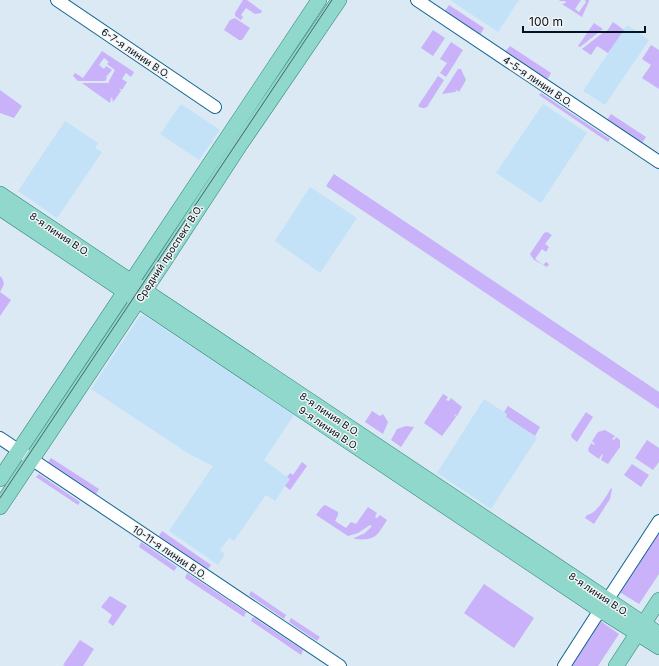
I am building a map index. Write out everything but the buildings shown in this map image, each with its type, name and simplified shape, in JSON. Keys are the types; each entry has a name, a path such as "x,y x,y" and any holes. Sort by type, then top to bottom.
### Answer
{"main road":[{"name":"Средний проспект В.О.","path":"0,507 25,455 128,287 319,0"},
{"name":"Средний проспект В.О.","path":"0,479 25,455 141,296 240,145 338,0"},
{"name":"8-я линия В.О.","path":"0,194 141,296 604,604"},
{"path":"0,208 128,287"},
{"path":"627,666 649,629 659,600"},
{"path":"604,604 649,629 659,647"},
{"path":"616,666 649,629"}],"street":[{"name":"6-7-я линии В.О.","path":"57,0 215,107"},
{"name":"4-5-я линии В.О.","path":"417,0 659,162"},
{"name":"10-11-я линии В.О.","path":"0,438 340,666"},
{"path":"564,666 659,521"}],"shaded area":[{"path":"243,0 247,0 262,11 261,13 255,14 246,8 241,15 243,17 241,20 235,16 235,13"},
{"path":"450,0 519,0 498,32"},
{"path":"581,0 575,9 579,12 586,2 585,0 589,1 582,17 562,4 566,3 565,1 559,1"},
{"path":"449,5 484,28 480,35 445,11"},
{"path":"235,18 250,28 242,40 239,40 224,30 230,20"},
{"path":"613,22 624,30 608,53 597,46 591,55 582,49 607,31"},
{"path":"594,23 603,29 580,47 578,46"},
{"path":"627,25 649,40 605,105 583,91"},
{"path":"433,30 445,38 433,56 421,48"},
{"path":"451,42 463,50 446,77 440,73 447,63 440,59"},
{"path":"651,45 659,50 659,89 642,78 651,65 642,59"},
{"path":"510,46 551,73 547,80 505,52"},
{"path":"102,51 134,72 131,77 126,73 122,79 127,82 122,90 119,88 121,91 113,102 112,97 111,98 110,103 82,83 109,83 115,70 107,64 109,62 104,58 99,65 104,69 106,66 112,70 106,77 107,78 105,81 78,81 73,76 75,73 83,78"},
{"path":"458,69 461,69 466,80 459,92 457,90 455,92 442,94"},
{"path":"438,76 444,80 427,107 419,107 418,106"},
{"path":"0,90 22,106 14,118 0,113"},
{"path":"541,93 610,139 608,142 539,95"},
{"path":"181,104 220,130 212,141 212,144 211,143 199,160 160,134"},
{"path":"543,104 587,133 541,203 496,173"},
{"path":"611,114 646,137 642,143 607,120"},
{"path":"65,121 98,143 95,148 102,152 57,218 18,191"},
{"path":"334,174 659,392 659,409 326,186"},
{"path":"310,187 357,218 320,273 275,241"},
{"path":"547,232 552,235 545,244 549,247 546,252 542,249 535,259 542,264 534,260 530,254 544,233"},
{"path":"546,262 549,264 547,267 543,265"},
{"path":"0,276 4,284 0,292"},
{"path":"0,292 11,300 0,316"},
{"path":"144,315 294,415 264,460 290,479 275,501 266,495 234,541 229,538 220,550 225,554 218,565 169,531 213,466 189,454 91,389 140,316"},
{"path":"443,394 448,397 446,400 449,401 451,398 462,407 457,416 454,414 456,417 442,436 424,423"},
{"path":"484,399 507,414 506,417 537,438 491,509 437,473"},
{"path":"508,406 540,427 535,436 506,417 507,414 504,412"},
{"path":"372,411 380,416 383,414 388,422 383,434 365,422"},
{"path":"586,412 593,417 577,442 571,435"},
{"path":"406,426 414,427 401,447 391,440 397,429"},
{"path":"605,430 615,436 612,439 614,440 616,437 620,440 620,447 608,464 601,460 602,454 599,459 589,452 588,449 591,443 594,445 595,444 592,441 598,432"},
{"path":"647,440 659,448 659,462 653,470 635,458"},
{"path":"51,458 99,489 96,494 48,462"},
{"path":"302,462 307,466 290,490 285,486 290,479 287,477 290,473 293,475"},
{"path":"632,464 649,475 641,487 624,475"},
{"path":"39,474 80,502 78,505 36,477"},
{"path":"611,488 610,499 594,524 585,518 587,515 594,512 604,500"},
{"path":"325,505 338,512 335,521 346,528 351,522 356,524 368,507 377,513 375,517 377,518 380,515 387,520 375,536 367,539 355,539 354,538 365,533 372,526 370,525 358,533 348,536 316,515"},
{"path":"659,529 659,574 639,604 618,591"},
{"path":"162,531 211,565 208,569 159,536"},
{"path":"141,542 177,567 174,571 139,547"},
{"path":"187,573 246,612 244,617 185,578"},
{"path":"484,584 534,618 514,648 464,613"},
{"path":"251,591 286,615 284,619 249,595"},
{"path":"110,596 127,606 113,626 108,622 112,615 101,607"},
{"path":"253,617 303,650 301,655 251,621"},
{"path":"291,618 320,637 317,641 289,622"},
{"path":"599,620 619,634 598,666 568,666"},
{"path":"80,640 94,649 83,666 63,665"}],"tram line":[{"path":"0,498 332,0"}]}
